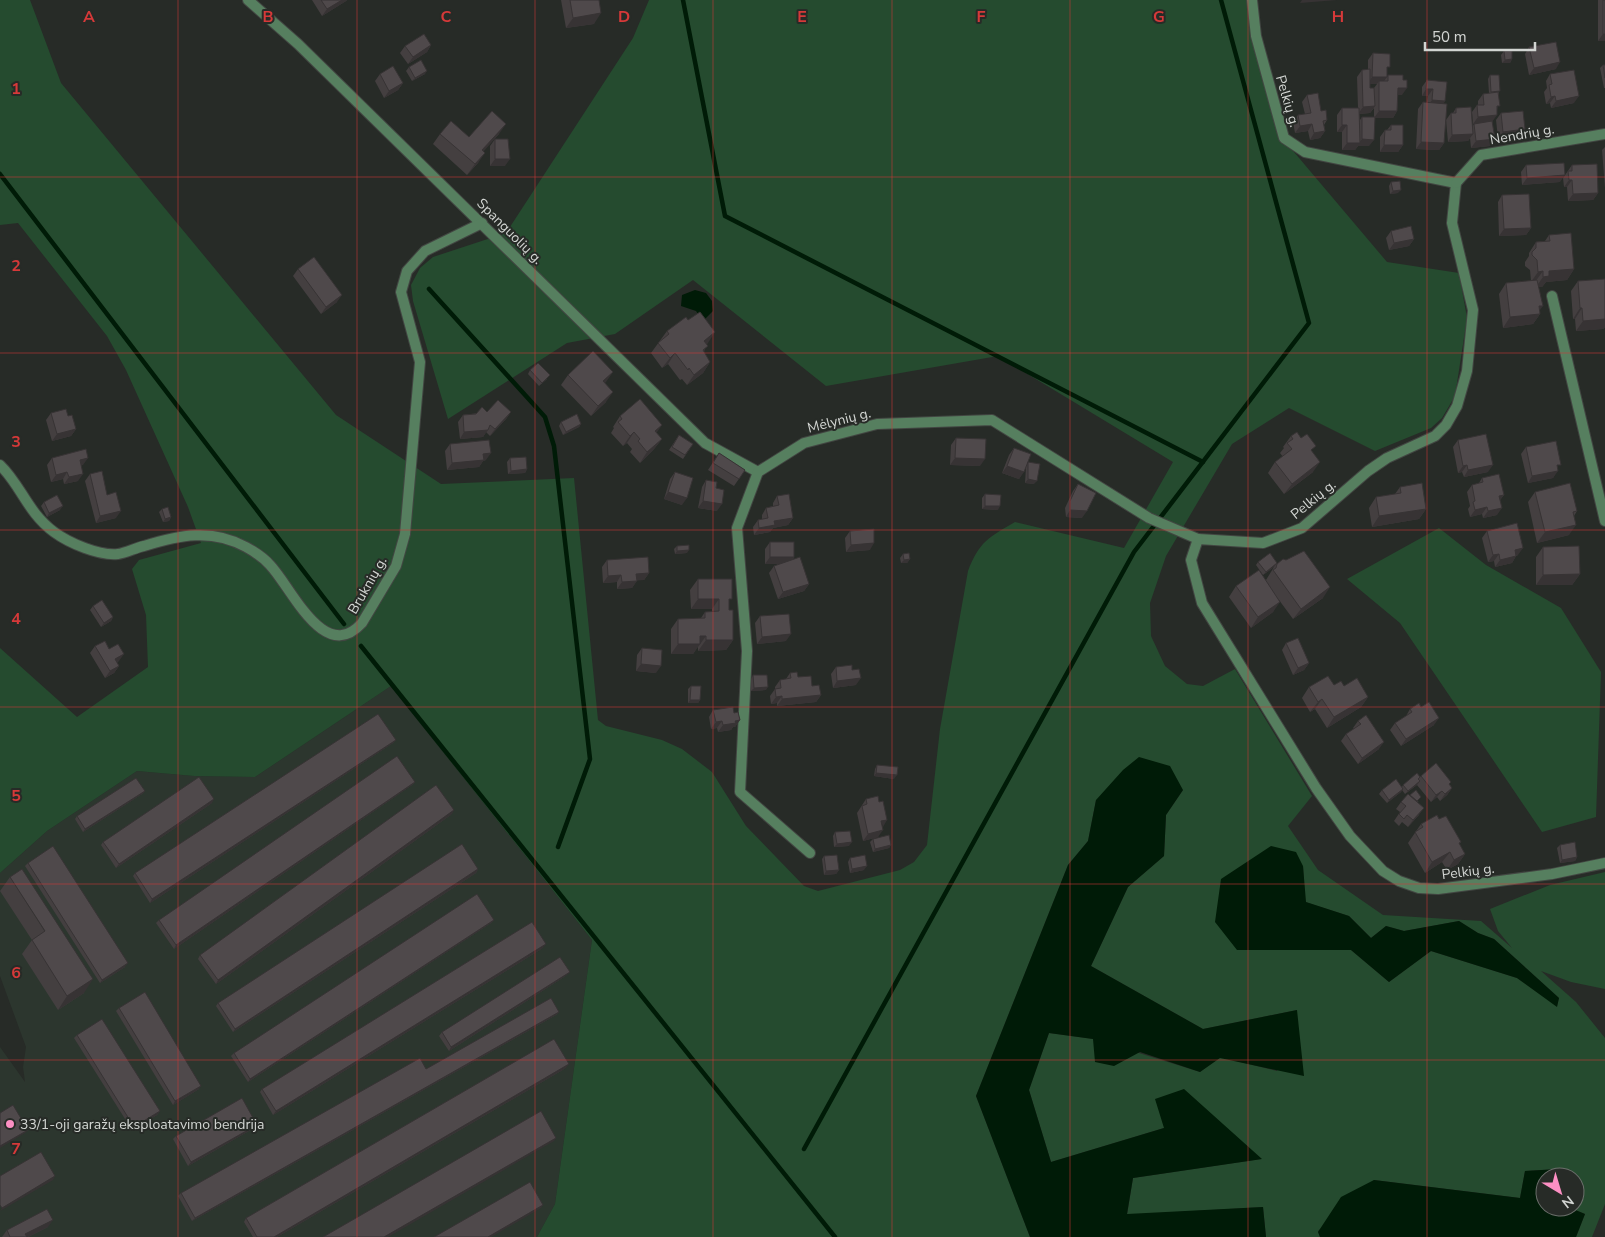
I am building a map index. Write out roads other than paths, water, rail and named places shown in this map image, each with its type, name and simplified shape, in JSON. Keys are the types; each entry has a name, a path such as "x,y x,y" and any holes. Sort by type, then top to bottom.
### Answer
{"street":[{"name":"Spanguolių g.","path":"248,0 298,44 705,443 758,472"},
{"name":"Pelkių g.","path":"1252,0 1256,36 1284,138 1305,152 1456,183 1452,223 1473,310 1467,371 1457,406 1446,425 1434,436 1387,458 1368,471 1302,528 1263,543 1198,539 1191,560 1202,602 1316,788 1350,836 1383,871 1399,881 1419,888 1438,889 1552,874 1605,863"},
{"name":"Nendrių g.","path":"1456,183 1481,155 1605,134"},
{"name":"Bruknių g.","path":"0,465 31,510 56,534 83,547 118,554 176,536 195,534 217,536 238,543 258,554 271,565 319,628 336,636 345,635 355,630 362,623 396,566 405,534 420,362 401,292 407,271 425,250 482,223"},
{"path":"1552,296 1605,521"},
{"name":"Mėlynių g.","path":"758,472 804,443 877,424 992,420 1149,518 1198,539"},
{"path":"758,472 736,528 747,651 740,792 810,853"}],"waterway":[{"path":"683,0 725,216 1203,462"},
{"path":"804,1149 1134,552 1309,323 1221,0"},
{"path":"0,174 344,624"},
{"path":"429,289 545,417 554,446 590,759 558,847"},
{"path":"361,646 835,1237"}],"place":[{"name":"33/1-oji garažų eksploatavimo bendrija","path":"10,1124"}]}
